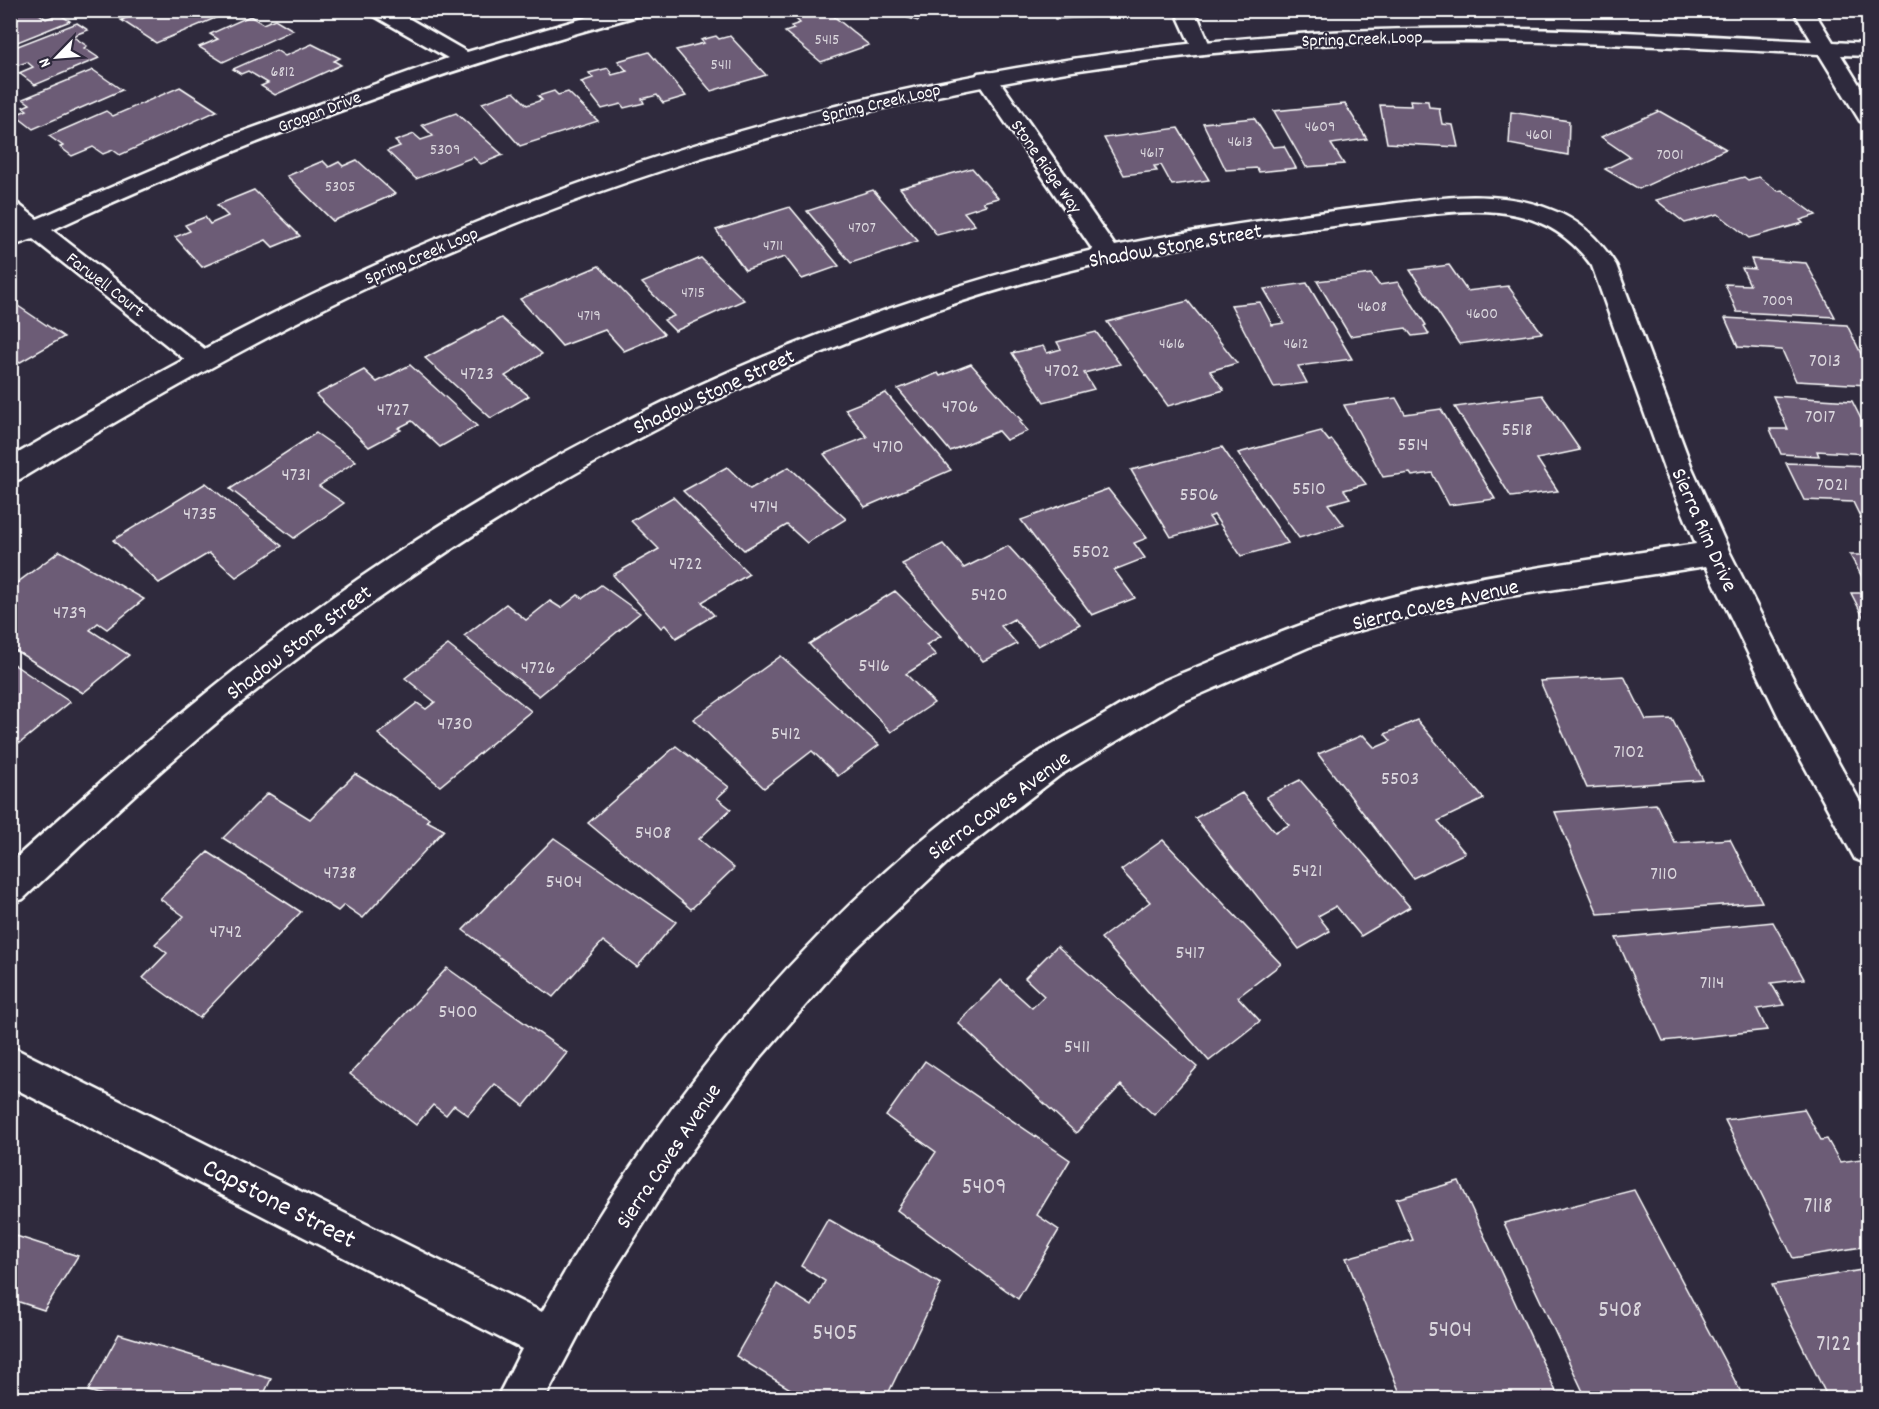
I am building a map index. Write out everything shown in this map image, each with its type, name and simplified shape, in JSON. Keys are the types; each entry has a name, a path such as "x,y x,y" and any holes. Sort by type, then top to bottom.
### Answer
{"street":[{"path":"378,10 464,59"},
{"name":"Grogan Drive","path":"10,240 234,143 381,87 464,59 638,10"},
{"path":"1185,10 1201,48"},
{"path":"1803,10 1869,116"},
{"name":"Spring Creek Loop","path":"10,472 80,429 202,360 325,298 418,255 575,191 681,155 784,124 885,99 986,78 1086,62 1201,48 1336,38 1438,35 1541,36 1869,50"},
{"name":"Stone Ridge Way","path":"986,78 1108,254"},
{"name":"Shadow Stone Street","path":"10,887 75,825 217,702 342,606 478,514 578,456 697,395 790,354 882,318 995,283 1108,254 1256,228 1463,203 1509,206 1550,217"},
{"name":"Farwell Court","path":"10,209 202,360"},
{"name":"Sierra Rim Drive","path":"1550,217 1576,231 1592,246 1604,265 1678,468 1715,553 1798,722 1867,841"},
{"name":"Sierra Caves Avenue","path":"520,1398 550,1340 648,1177 746,1042 829,948 887,892 929,853 1017,784 1119,719 1206,675 1299,637 1418,603 1516,584 1715,553"},
{"name":"Capstone Street","path":"10,1065 550,1340"}],"building":[{"path":"10,10 34,10 46,19 59,14 70,21 10,45"},
{"path":"132,10 221,10 225,14 156,43 121,20 137,14"},
{"path":"815,10 826,10 869,45 821,62 785,32 794,29 791,26 800,23 794,17"},
{"path":"883,10 930,10 918,21"},
{"path":"1032,10 1096,10 1098,17 1055,19 1053,11"},
{"path":"250,16 263,24 275,19 293,30 223,62 199,47 218,39 210,34"},
{"path":"77,23 88,30 72,36 99,58 35,85 19,73 33,67 27,62 10,68 10,49"},
{"path":"716,36 719,39 730,36 766,75 711,91 676,50 704,43 701,40"},
{"path":"312,44 340,58 334,61 341,65 275,95 261,86 268,83 248,71 241,74 233,69 276,50 285,56"},
{"path":"649,52 686,96 663,103 657,95 642,99 644,103 624,108 621,104 602,109 581,82 593,78 589,73 608,68 612,75 627,71 618,61"},
{"path":"93,70 122,90 33,129 15,115 27,110 23,107 30,104 23,99"},
{"path":"180,87 217,111 120,155 113,150 103,154 93,147 72,156 49,136 106,111 113,116"},
{"path":"554,91 558,95 568,92 598,121 520,146 482,103 514,92 527,105 542,100 538,96"},
{"path":"1410,100 1428,101 1429,107 1439,108 1442,124 1453,125 1458,147 1387,143 1380,105 1411,106"},
{"path":"1345,104 1367,139 1331,144 1344,164 1306,167 1274,111"},
{"path":"1659,111 1726,149 1639,189 1605,169 1630,157 1601,137"},
{"path":"1511,112 1569,121 1568,155 1509,144"},
{"path":"456,113 503,155 481,164 473,157 416,179 387,151 400,146 395,141 414,134 421,140 433,136 422,125"},
{"path":"1254,118 1273,147 1284,146 1296,168 1259,172 1257,168 1226,170 1203,123"},
{"path":"1178,128 1209,180 1172,185 1161,165 1154,166 1157,171 1124,175 1104,138"},
{"path":"357,160 395,194 333,221 287,176 323,161 329,167 339,162 343,166"},
{"path":"972,168 998,198 983,202 986,205 964,212 975,225 937,235 900,188"},
{"path":"1744,177 1748,180 1759,177 1778,191 1782,190 1816,215 1800,220 1803,223 1749,238 1718,214 1685,223 1656,200"},
{"path":"254,190 300,236 273,247 266,240 202,267 175,237 190,231 185,225 205,217 210,224 228,216 217,205"},
{"path":"873,190 918,241 851,263 807,211"},
{"path":"790,207 839,266 802,279 785,257 745,270 716,230"},
{"path":"701,258 744,300 675,331 664,320 674,316 642,283"},
{"path":"1751,259 1806,263 1835,317 1737,312 1725,284 1750,285 1742,268 1755,269"},
{"path":"1449,265 1467,291 1508,286 1542,333 1459,344 1410,270"},
{"path":"599,266 664,334 624,351 605,330 562,346 520,299"},
{"path":"1371,274 1379,285 1398,282 1426,325 1424,326 1429,334 1412,336 1406,328 1350,336 1317,281"},
{"path":"1307,283 1352,359 1298,366 1307,383 1274,387 1231,305 1260,302 1272,325 1284,323 1264,289"},
{"path":"1188,301 1237,363 1210,371 1224,390 1168,406 1107,322"},
{"path":"15,304 64,337 10,368 10,306"},
{"path":"501,318 542,354 505,376 529,396 491,418 425,358"},
{"path":"1725,318 1847,325 1868,368 1868,385 1796,381 1782,350 1738,347"},
{"path":"1096,332 1120,364 1084,373 1094,389 1044,402 1012,353 1043,346 1047,353 1061,349 1057,342"},
{"path":"971,364 1022,421 1020,422 1028,431 1006,440 998,431 950,451 898,389 938,373 940,376"},
{"path":"410,365 477,426 440,447 412,421 398,428 401,430 369,447 316,395 364,370 377,382"},
{"path":"886,393 951,470 865,507 824,454 867,437 845,409"},
{"path":"1542,395 1580,450 1537,459 1558,491 1511,497 1455,407"},
{"path":"1773,396 1852,401 1868,433 1868,454 1817,451 1819,456 1781,454 1770,429 1788,429"},
{"path":"1396,398 1405,414 1441,409 1495,499 1449,505 1432,473 1383,477 1344,405"},
{"path":"1321,431 1329,441 1332,440 1366,484 1344,490 1350,498 1328,504 1344,525 1299,538 1238,453"},
{"path":"316,433 356,461 319,486 344,503 294,538 230,489"},
{"path":"1222,447 1288,543 1241,556 1214,515 1209,517 1215,525 1171,537 1131,470"},
{"path":"1786,463 1868,466 1868,533 1853,502 1804,500"},
{"path":"727,467 750,489 789,467 846,519 807,543 787,525 744,550 683,491"},
{"path":"206,483 282,546 236,577 209,553 159,583 113,540"},
{"path":"1108,489 1147,538 1134,543 1145,558 1114,570 1135,598 1092,615 1021,520"},
{"path":"673,497 749,574 702,602 714,615 676,638 665,625 661,628 613,575 659,549 631,521"},
{"path":"943,544 964,568 1008,546 1080,624 1038,646 1014,619 1001,626 1017,644 983,661 902,564"},
{"path":"60,551 144,599 107,629 98,623 90,630 129,655 83,693 10,647 10,588"},
{"path":"1850,555 1868,555 1868,588"},
{"path":"601,585 640,613 539,696 464,636 506,604 526,620 550,601 561,608 578,595 583,598"},
{"path":"895,591 941,636 926,645 936,655 906,674 934,703 891,732 809,644"},
{"path":"1851,593 1868,593 1868,626"},
{"path":"448,645 531,711 440,786 378,734 417,703 426,709 435,702 405,678"},
{"path":"781,656 879,745 838,776 812,751 764,788 693,719"},
{"path":"10,662 70,702 20,743 10,736"},
{"path":"1624,676 1646,720 1672,719 1703,780 1587,788 1540,681"},
{"path":"1417,720 1484,799 1438,821 1465,853 1413,878 1318,754 1363,735 1375,748 1391,741 1385,734"},
{"path":"676,746 729,787 717,798 731,809 699,839 734,868 691,909 588,823"},
{"path":"355,774 429,818 427,821 444,830 363,918 344,905 338,911 223,838 268,793 310,819"},
{"path":"1300,780 1410,907 1361,936 1336,906 1318,916 1330,931 1299,949 1195,818 1242,793 1275,832 1289,825 1266,797"},
{"path":"1656,804 1675,843 1730,839 1762,902 1598,914 1555,812"},
{"path":"554,838 676,922 637,967 603,941 553,997 463,930"},
{"path":"1163,840 1281,964 1238,997 1260,1021 1209,1061 1101,938 1150,902 1121,870"},
{"path":"208,852 301,912 199,1018 143,978 167,953 155,944 184,916 160,899"},
{"path":"1773,922 1804,979 1771,983 1784,1005 1757,1009 1767,1030 1663,1041 1616,938"},
{"path":"1057,946 1197,1067 1154,1115 1121,1085 1076,1133 958,1023 1001,980 1032,1008 1044,996 1025,978"},
{"path":"447,968 567,1053 524,1106 495,1084 468,1115 454,1105 446,1115 433,1105 416,1125 350,1074"},
{"path":"925,1061 1070,1160 1037,1215 1059,1230 1018,1299 897,1210 936,1152 886,1116"},
{"path":"1804,1109 1821,1140 1827,1139 1840,1162 1868,1158 1868,1246 1793,1258 1725,1120"},
{"path":"1459,1181 1559,1398 1402,1398 1346,1258 1413,1240 1396,1199"},
{"path":"1634,1190 1744,1398 1666,1398 1664,1394 1646,1398 1586,1398 1504,1223"},
{"path":"828,1219 941,1284 886,1398 805,1398 736,1356 777,1284 812,1306 825,1281 801,1266"},
{"path":"10,1234 78,1256 44,1310 16,1301 10,1310"},
{"path":"1868,1269 1868,1398 1828,1398 1772,1285"},
{"path":"119,1334 271,1379 262,1398 114,1398 88,1391"}]}
